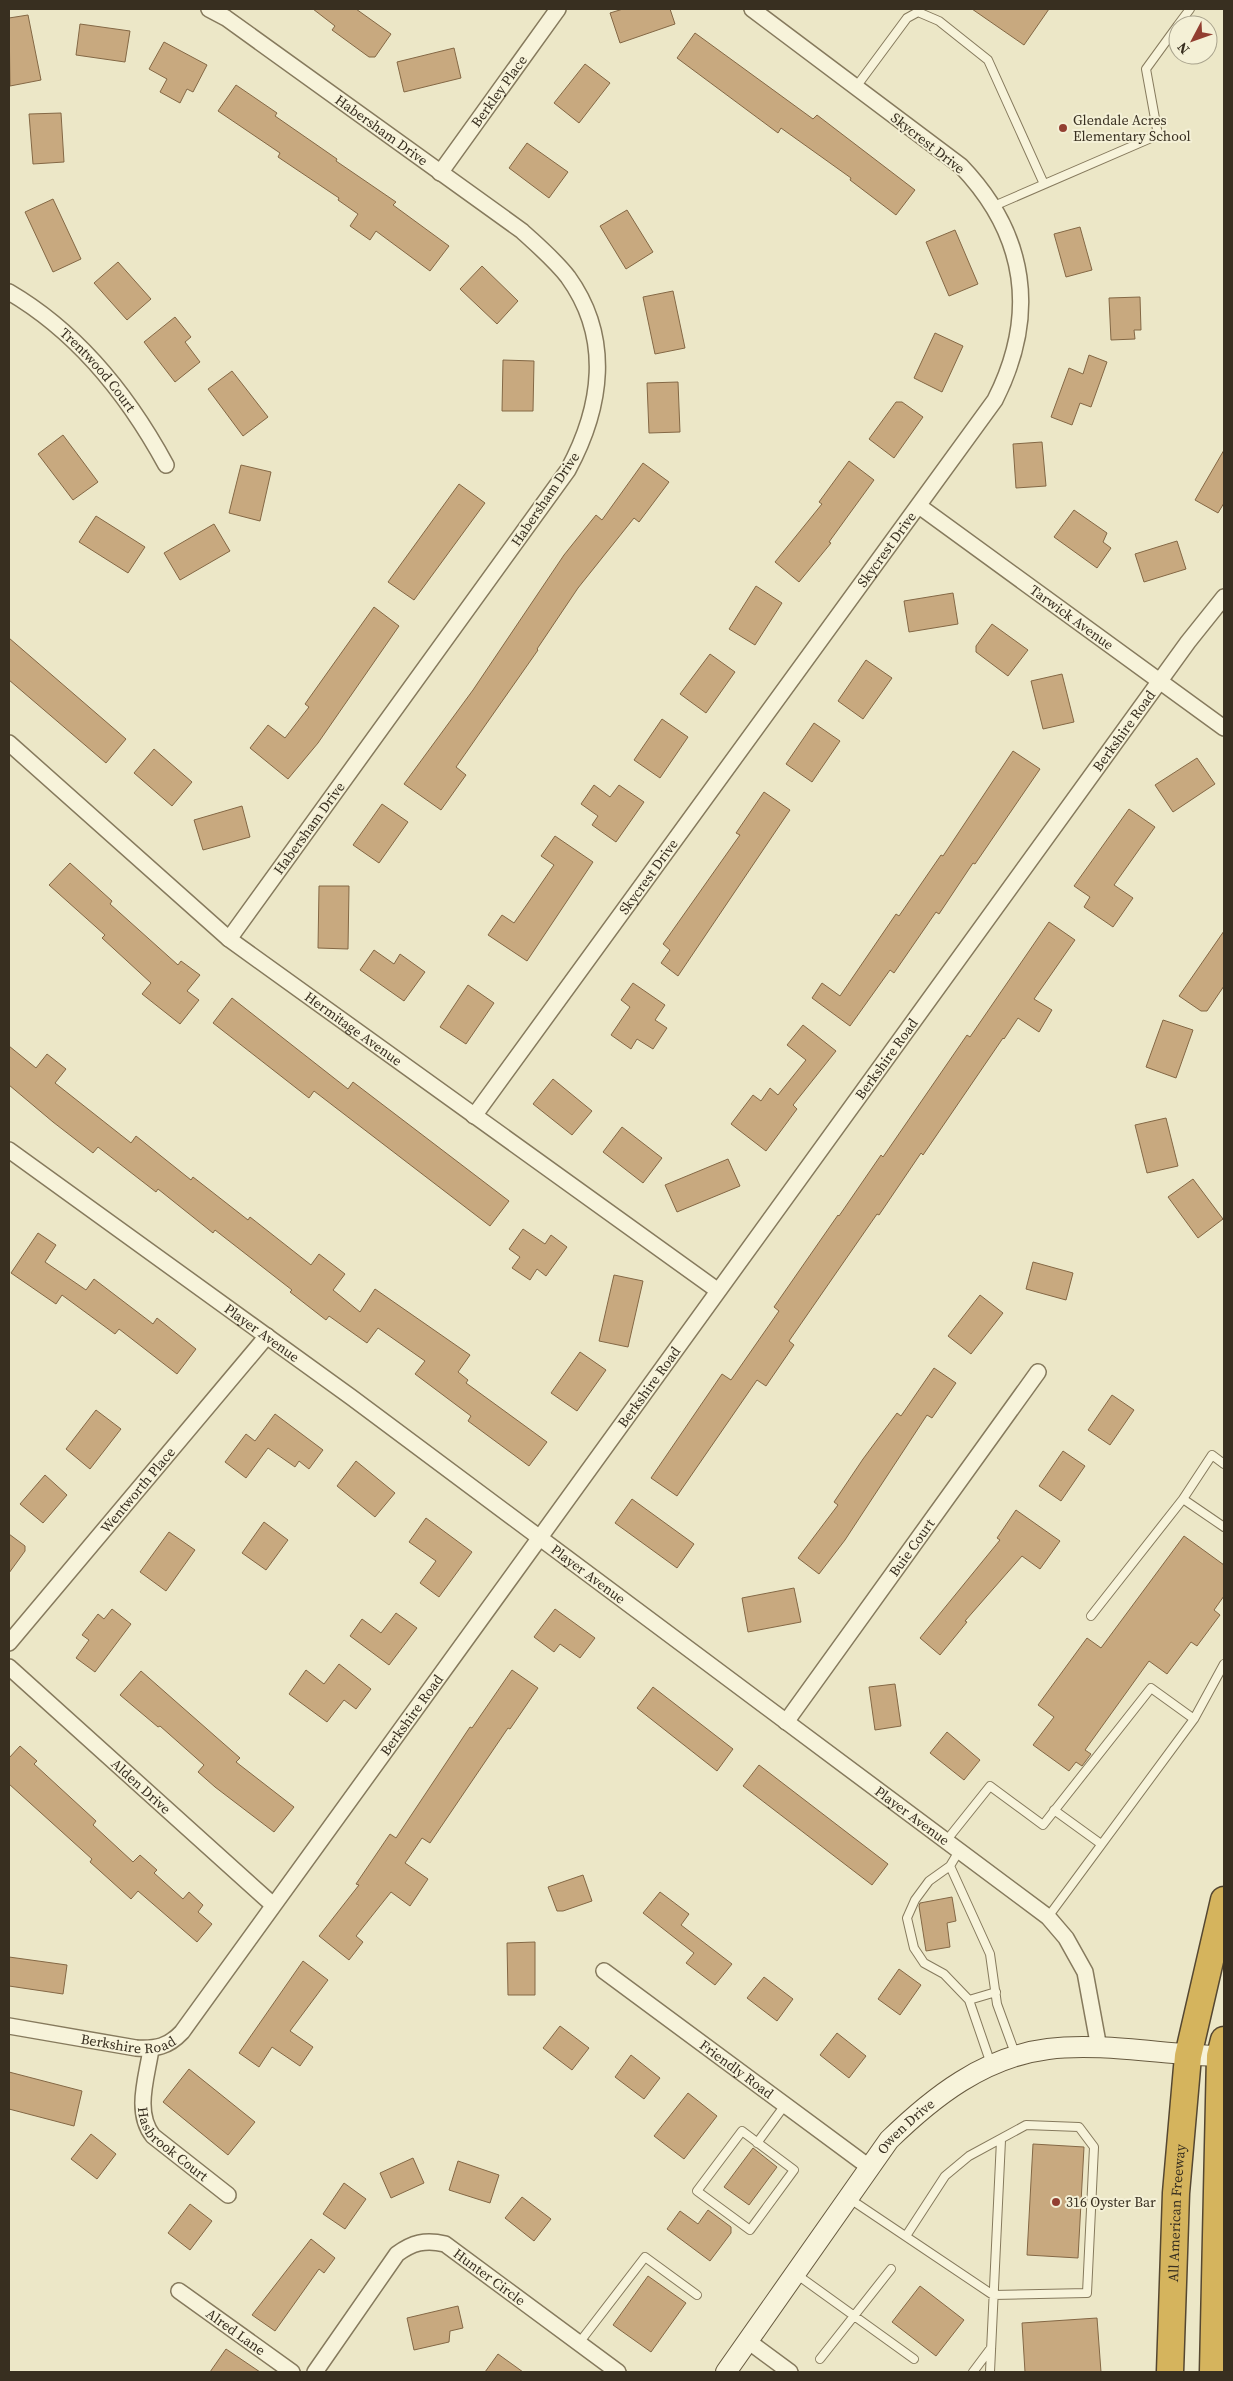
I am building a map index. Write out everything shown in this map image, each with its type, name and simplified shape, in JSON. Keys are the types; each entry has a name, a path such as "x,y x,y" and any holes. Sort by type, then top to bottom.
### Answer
{"highway":[{"path":"1188,2056 1224,1900"},
{"path":"1213,2372 1223,2051"},
{"name":"All American Freeway","path":"1170,2372 1176,2194 1188,2056"}],"main road":[{"name":"Owen Drive","path":"726,2372 889,2140 913,2116 967,2076 1016,2056 1048,2049 1099,2048 1188,2056 1223,2051"}],"street":[{"name":"Habersham Drive","path":"209,9 226,18 528,236 567,276 581,298 591,322 596,347 598,373 589,424 582,444 568,470 228,939"},
{"name":"Berkley Place","path":"440,173 558,9"},
{"name":"Skycrest Drive","path":"474,1116 995,400 1007,377 1016,348 1020,322 1021,292 1016,258 1006,229 994,206 979,185 961,166 752,9"},
{"name":"Trentwood Court","path":"9,292 58,327 90,356 121,392 146,428 166,466"},
{"name":"Tarwick Avenue","path":"919,506 1224,728"},
{"name":"Berkshire Road","path":"9,2026 151,2049 163,2047 182,2032 272,1904 717,1290 1188,642 1224,597"},
{"name":"Hermitage Avenue","path":"9,743 228,939 717,1290"},
{"name":"Player Avenue","path":"9,1150 267,1336 1048,1917 1066,1938 1085,1972 1099,2048"},
{"name":"Wentworth Place","path":"9,1643 267,1336"},
{"name":"Buie Court","path":"786,1722 1038,1372"},
{"name":"Alden Drive","path":"9,1667 272,1904"},
{"name":"Friendly Road","path":"604,1971 869,2168"},
{"name":"Hasbrook Court","path":"151,2049 142,2113 145,2125 153,2136 228,2195"},
{"name":"Hunter Circle","path":"315,2372 397,2254 407,2246 419,2242 432,2241 445,2244 618,2372"},
{"name":"Alred Lane","path":"179,2291 292,2372"},
{"path":"748,2341 790,2372"}],"lane":[{"path":"856,87 906,18 918,12 939,22 988,60 1044,184"},
{"path":"994,206 1158,135 1146,69 1168,39"},
{"path":"1090,1616 1183,1499 1212,1455 1224,1464"},
{"path":"1183,1499 1224,1527"},
{"path":"1048,1917 1194,1719 1224,1664"},
{"path":"946,1841 990,1786 1043,1825 1151,1688 1194,1719"},
{"path":"1054,1810 1101,1844"},
{"path":"959,1851 950,1866 929,1881 907,1918 914,1948 924,1964 944,1974 969,2000 991,2066"},
{"path":"950,1866 990,1954 997,2004 1016,2056"},
{"path":"969,2000 996,1992"},
{"path":"757,2143 785,2105"},
{"path":"848,2198 993,2295 1087,2293 1094,2147 1079,2127 1026,2125 969,2156 945,2176 906,2236"},
{"path":"742,2131 757,2143 794,2170 750,2230 698,2191 742,2131"},
{"path":"990,2372 1001,2140"},
{"path":"579,2343 645,2257 697,2295"},
{"path":"820,2359 890,2269"},
{"path":"795,2273 914,2359"},
{"path":"973,2372 991,2347"}],"building":[{"path":"313,9 356,9 391,34 375,57 369,57 332,30 335,26"},
{"path":"623,9 670,9 675,24 620,43 610,13"},
{"path":"972,9 1049,9 1024,45"},
{"path":"28,15 41,80 10,86 9,18"},
{"path":"80,24 130,31 125,62 76,55"},
{"path":"695,33 813,119 817,115 915,190 896,215 850,180 851,178 781,128 778,133 677,58"},
{"path":"164,42 207,65 193,92 187,89 180,103 160,92 167,79 149,69"},
{"path":"454,48 461,78 404,92 397,62"},
{"path":"585,64 610,83 579,123 554,103"},
{"path":"236,85 277,113 275,116 337,159 336,161 396,202 393,205 449,246 430,271 376,231 370,240 350,226 358,214 338,200 339,198 278,157 280,153 218,111"},
{"path":"61,113 64,162 33,164 29,114"},
{"path":"527,143 568,172 549,198 509,168"},
{"path":"53,199 81,259 53,272 25,212"},
{"path":"627,210 653,252 626,269 600,226"},
{"path":"1080,227 1092,270 1066,277 1054,234"},
{"path":"955,230 978,284 949,296 926,242"},
{"path":"118,262 151,299 127,320 94,283"},
{"path":"482,266 518,301 497,324 460,289"},
{"path":"673,291 685,348 655,354 643,297"},
{"path":"1140,297 1141,330 1134,330 1135,339 1111,340 1109,298"},
{"path":"175,317 191,337 185,342 200,362 175,382 144,342"},
{"path":"935,333 963,346 942,392 914,378"},
{"path":"1089,355 1107,362 1091,407 1080,403 1072,425 1051,417 1069,368 1083,374"},
{"path":"503,360 534,361 533,411 502,411"},
{"path":"232,371 268,417 243,436 208,389"},
{"path":"678,382 680,432 649,433 647,383"},
{"path":"896,402 902,402 923,417 894,458 869,439"},
{"path":"63,435 98,482 73,500 38,454"},
{"path":"1042,442 1046,486 1016,488 1013,444"},
{"path":"1224,450 1224,503 1218,513 1195,500"},
{"path":"849,461 874,480 829,542 831,543 799,582 775,562 822,504 819,502"},
{"path":"643,463 669,482 639,522 634,518 578,588 538,650 456,767 466,775 441,810 404,784 473,690 564,555 596,515 602,520"},
{"path":"241,465 271,472 260,521 229,513"},
{"path":"459,484 485,503 414,600 388,582"},
{"path":"1074,510 1107,533 1103,542 1111,548 1097,568 1054,537"},
{"path":"96,516 145,547 128,573 79,542"},
{"path":"214,524 230,551 180,580 164,553"},
{"path":"1177,541 1186,569 1144,582 1135,554"},
{"path":"756,586 782,603 755,645 729,629"},
{"path":"953,593 958,624 909,632 904,601"},
{"path":"374,607 399,626 318,743 288,779 250,748 268,725 285,738 309,707 305,704"},
{"path":"992,624 1028,650 1008,676 976,652 976,646"},
{"path":"9,638 126,739 106,763 9,680"},
{"path":"710,654 735,672 706,713 680,694"},
{"path":"866,660 892,678 863,719 838,701"},
{"path":"1062,674 1074,722 1043,729 1031,681"},
{"path":"662,719 688,737 660,778 634,760"},
{"path":"814,723 840,741 812,782 786,764"},
{"path":"154,749 192,782 172,806 134,773"},
{"path":"1013,751 1040,769 939,914 936,912 894,973 890,970 850,1026 812,998 822,983 840,996 896,914 899,916 941,855 943,856"},
{"path":"1197,758 1215,784 1173,812 1155,785"},
{"path":"594,785 610,797 619,785 644,802 616,842 592,825 598,816 581,804"},
{"path":"764,792 790,810 678,976 661,963 670,950 663,944 740,835 736,833"},
{"path":"382,804 408,822 379,863 353,845"},
{"path":"242,806 250,837 203,850 194,820"},
{"path":"1129,809 1155,827 1114,885 1133,898 1113,927 1084,907 1090,897 1074,886"},
{"path":"555,836 593,862 527,961 488,935 502,915 514,923 554,865 541,856"},
{"path":"70,863 112,901 110,904 178,965 181,961 200,975 187,991 199,1000 180,1024 142,994 151,983 102,938 105,935 49,885"},
{"path":"319,886 349,886 348,949 318,948"},
{"path":"1049,922 1075,940 1034,999 1052,1010 1039,1032 1018,1018 923,1155 921,1153 879,1215 877,1214 789,1341 794,1345 766,1386 757,1380 677,1496 651,1478 722,1374 731,1380 779,1311 774,1307 881,1155 883,1157 967,1035 970,1037"},
{"path":"1224,931 1224,986 1207,1011 1201,1011 1179,996"},
{"path":"374,950 394,964 400,954 425,972 404,1001 360,970"},
{"path":"633,983 665,1005 655,1020 667,1028 653,1049 637,1039 631,1049 611,1035 630,1007 621,1000"},
{"path":"468,985 494,1003 466,1044 440,1027"},
{"path":"232,998 348,1089 353,1082 509,1201 490,1226 314,1091 309,1098 213,1023"},
{"path":"1163,1020 1193,1030 1176,1078 1146,1067"},
{"path":"803,1025 836,1051 793,1105 797,1109 766,1151 731,1124 753,1095 761,1101 770,1088 778,1095 806,1060 787,1045"},
{"path":"9,1046 36,1068 47,1054 66,1069 55,1083 131,1143 136,1136 191,1180 193,1177 248,1220 250,1217 311,1265 319,1254 345,1274 333,1290 360,1312 375,1289 470,1355 458,1372 468,1380 466,1383 547,1442 529,1466 468,1421 471,1416 415,1374 425,1361 378,1328 367,1343 329,1316 326,1320 290,1292 292,1290 215,1230 213,1233 158,1189 156,1192 98,1147 93,1153 53,1122 9,1085"},
{"path":"553,1079 592,1111 572,1135 533,1104"},
{"path":"1166,1118 1178,1166 1147,1173 1135,1125"},
{"path":"622,1127 662,1158 643,1183 603,1152"},
{"path":"728,1159 740,1186 677,1212 665,1185"},
{"path":"1193,1179 1223,1219 1198,1238 1168,1197"},
{"path":"523,1229 545,1244 551,1235 567,1247 546,1276 537,1269 530,1280 512,1268 520,1257 509,1249"},
{"path":"38,1233 56,1245 45,1262 86,1290 94,1279 153,1324 157,1318 196,1349 177,1374 119,1329 115,1334 62,1295 56,1304 11,1273"},
{"path":"1033,1262 1073,1273 1066,1300 1026,1289"},
{"path":"614,1275 643,1281 628,1347 599,1341"},
{"path":"980,1295 1003,1313 971,1354 948,1336"},
{"path":"580,1352 606,1370 577,1411 551,1393"},
{"path":"934,1368 956,1383 932,1418 927,1415 845,1540 819,1574 798,1558 838,1505 834,1502 863,1459 897,1413 901,1416"},
{"path":"1112,1395 1134,1410 1110,1445 1088,1430"},
{"path":"96,1410 121,1429 90,1469 66,1449"},
{"path":"275,1414 323,1450 309,1469 299,1461 295,1467 268,1448 246,1478 225,1462 246,1434 255,1441"},
{"path":"1063,1451 1085,1466 1061,1501 1039,1486"},
{"path":"356,1461 395,1493 375,1517 337,1486"},
{"path":"45,1475 67,1495 43,1523 20,1504"},
{"path":"632,1499 694,1544 677,1568 615,1523"},
{"path":"1016,1510 1060,1541 1040,1569 1022,1556 965,1621 967,1622 940,1655 920,1638 1000,1540 997,1538"},
{"path":"426,1518 472,1552 439,1597 420,1583 436,1561 409,1542"},
{"path":"264,1522 288,1540 266,1570 242,1553"},
{"path":"169,1532 195,1550 166,1591 140,1572"},
{"path":"9,1534 25,1546 25,1551 9,1573"},
{"path":"1184,1536 1224,1565 1224,1596 1214,1610 1220,1615 1197,1646 1191,1642 1167,1674 1149,1661 1085,1750 1091,1754 1082,1766 1076,1762 1069,1771 1033,1745 1054,1717 1038,1705 1087,1638 1101,1648"},
{"path":"794,1588 801,1622 748,1632 742,1598"},
{"path":"112,1609 131,1624 95,1672 76,1658 89,1640 82,1635 98,1614 104,1619"},
{"path":"555,1609 595,1638 580,1658 560,1644 554,1652 534,1637"},
{"path":"396,1613 417,1628 389,1665 350,1636 362,1619 381,1633"},
{"path":"339,1664 371,1689 356,1709 344,1700 327,1722 289,1694 306,1670 324,1684"},
{"path":"512,1670 538,1688 510,1729 508,1728 430,1843 422,1838 405,1863 428,1879 410,1906 391,1892 356,1936 363,1942 349,1960 319,1936 359,1885 356,1884 390,1834 396,1838 470,1727 472,1728"},
{"path":"141,1671 240,1758 236,1762 294,1807 274,1832 198,1772 204,1765 160,1726 158,1727 120,1695"},
{"path":"895,1684 901,1726 875,1730 869,1687"},
{"path":"653,1687 733,1749 717,1771 637,1708"},
{"path":"947,1732 980,1760 964,1780 930,1753"},
{"path":"20,1746 37,1761 34,1764 96,1821 93,1825 133,1862 140,1855 157,1870 154,1873 183,1899 189,1892 203,1905 198,1912 212,1924 197,1942 138,1891 131,1899 90,1862 92,1859 9,1784 9,1758"},
{"path":"759,1765 888,1864 872,1885 743,1786"},
{"path":"583,1875 592,1901 563,1911 557,1911 548,1887"},
{"path":"660,1892 689,1914 681,1925 732,1964 715,1985 686,1963 694,1953 643,1913"},
{"path":"952,1897 956,1921 947,1923 950,1947 926,1951 920,1903"},
{"path":"535,1942 535,1995 508,1995 507,1943"},
{"path":"9,1957 67,1965 63,1994 9,1986"},
{"path":"303,1961 328,1980 290,2031 313,2047 300,2066 272,2047 259,2067 239,2053"},
{"path":"899,1969 921,1985 900,2015 878,1999"},
{"path":"764,1977 793,1999 777,2021 747,1998"},
{"path":"560,2026 589,2048 572,2070 543,2048"},
{"path":"837,2033 866,2056 849,2078 820,2055"},
{"path":"631,2055 660,2078 644,2099 615,2077"},
{"path":"189,2069 255,2122 228,2155 163,2102"},
{"path":"9,2072 82,2091 74,2126 9,2109"},
{"path":"688,2093 717,2116 684,2159 654,2136"},
{"path":"91,2134 116,2154 97,2179 71,2159"},
{"path":"1033,2144 1084,2147 1078,2258 1027,2255"},
{"path":"753,2148 777,2167 749,2205 724,2187"},
{"path":"413,2158 424,2183 391,2198 380,2173"},
{"path":"458,2161 499,2175 490,2203 449,2190"},
{"path":"344,2183 366,2199 345,2229 323,2214"},
{"path":"522,2197 551,2219 534,2241 505,2218"},
{"path":"190,2204 212,2221 190,2250 168,2233"},
{"path":"708,2210 731,2227 731,2233 710,2261 667,2229 680,2211 698,2224"},
{"path":"311,2239 335,2258 324,2273 319,2269 275,2331 252,2315"},
{"path":"648,2276 686,2303 651,2352 613,2325"},
{"path":"920,2286 964,2320 936,2356 892,2322"},
{"path":"458,2306 463,2328 450,2331 449,2342 414,2350 407,2318"},
{"path":"1097,2318 1101,2372 1025,2372 1022,2323"},
{"path":"226,2349 260,2372 210,2372"},
{"path":"498,2354 523,2372 485,2372"}],"place":[{"name":"Glendale Acres Elementary School","path":"1063,128"},
{"name":"316 Oyster Bar","path":"1056,2202"}]}
